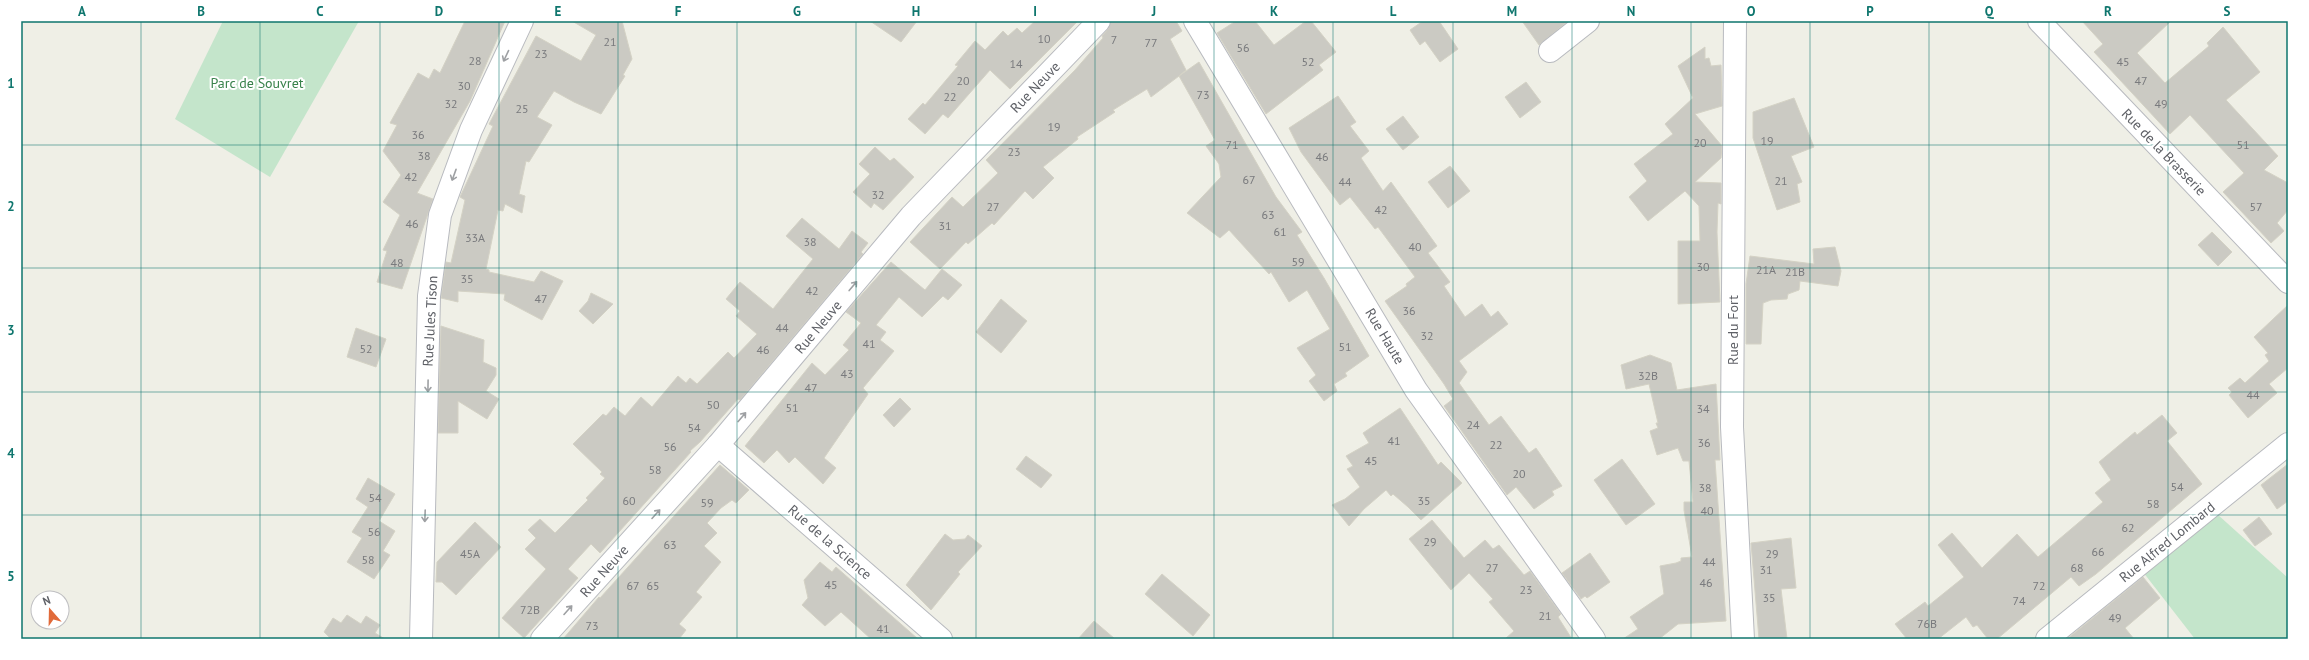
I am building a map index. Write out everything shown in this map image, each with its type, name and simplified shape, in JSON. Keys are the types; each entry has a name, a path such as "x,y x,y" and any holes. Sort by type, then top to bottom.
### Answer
{"street":[{"name":"Rue Jules Tison","path":"421,639 429,296 440,215 471,130 522,21"},
{"name":"Rue Neuve","path":"542,639 718,445 911,216 1099,21"},
{"name":"Rue Haute","path":"1195,21 1416,390 1594,639"},
{"path":"1550,51 1588,21"},
{"name":"Rue du Fort","path":"1735,21 1732,427 1743,639"},
{"name":"Rue de la Brasserie","path":"2039,21 2288,282"},
{"name":"Rue Alfred Lombard","path":"2047,639 2288,444"},
{"name":"Rue de la Science","path":"718,445 941,639"}],"green space":[{"name":"Parc de Souvret","path":"223,21 359,21 270,177 175,119"},
{"path":"2217,514 2288,578 2288,639 2195,639 2143,572"}],"building":[{"path":"465,21 505,21 470,101 417,193 433,199 402,289 377,282 387,251 383,250 400,215 383,202 401,175 383,151 397,125 390,123 418,73 429,79 434,69 440,73"},
{"path":"572,21 622,21 632,59 623,75 625,76 601,114 554,91 537,117 552,125 529,162 526,161 519,194 525,196 522,213 505,204 503,211 498,210 486,269 489,270 489,272 534,282 541,271 563,281 542,320 504,300 505,294 458,291 458,302 441,298 446,262 451,263 465,200 460,197 493,126 489,124 536,36 581,61 596,35"},
{"path":"870,21 917,21 901,42"},
{"path":"1035,21 1078,21 1010,89 990,70 948,118 943,114 925,134 908,119 923,103 925,105 958,66 955,65 975,41 985,50 1003,31 1008,36 1017,28 1022,33"},
{"path":"1111,21 1176,21 1182,31 1170,39 1186,70 1151,97 1147,89 1113,110 1115,112 1077,137 1078,139 1043,167 1054,178 1033,199 1025,191 994,225 992,223 968,244 966,242 940,269 910,242 952,197 963,207 998,173 986,160 1075,70 1103,38 1102,36 1108,29"},
{"path":"1236,21 1255,21 1274,45 1306,21 1311,21 1336,52 1319,65 1323,70 1266,114 1217,33"},
{"path":"1423,21 1439,21 1458,49 1440,62 1425,41 1420,45 1410,30"},
{"path":"1522,21 1568,21 1539,45"},
{"path":"2082,21 2171,21 2137,53 2165,83 2209,46 2207,43 2223,27 2260,72 2226,100 2278,156 2264,170 2288,183 2288,210 2277,223 2284,231 2271,243 2223,192 2244,173 2190,115 2170,134 2094,52 2103,44"},
{"path":"1705,47 1705,59 1709,58 1711,66 1721,65 1722,106 1695,114 1722,146 1721,158 1695,182 1721,183 1721,204 1718,203 1717,232 1720,302 1678,304 1678,241 1700,241 1699,206 1685,191 1648,221 1629,197 1647,181 1634,164 1673,134 1665,124 1693,98 1678,66"},
{"path":"1199,62 1276,197 1302,232 1297,235 1324,278 1369,356 1345,373 1347,376 1334,384 1337,391 1324,401 1309,381 1316,375 1297,348 1330,329 1307,290 1289,302 1271,272 1269,274 1229,230 1220,238 1187,213 1221,177 1219,164 1206,146 1215,140 1179,76"},
{"path":"1526,82 1541,102 1520,118 1505,97"},
{"path":"1338,96 1356,122 1350,126 1369,151 1361,158 1383,191 1391,182 1437,246 1428,253 1450,282 1444,286 1465,317 1482,304 1491,317 1498,311 1508,324 1459,361 1467,372 1459,383 1489,425 1501,416 1529,453 1536,448 1562,486 1552,491 1554,495 1534,509 1516,487 1507,495 1444,406 1453,399 1385,301 1407,286 1406,284 1415,277 1378,227 1375,229 1350,197 1340,205 1301,152 1289,128"},
{"path":"1794,98 1814,147 1791,156 1802,182 1797,184 1800,202 1777,210 1753,138 1753,112"},
{"path":"1403,116 1419,137 1403,150 1386,129"},
{"path":"875,147 890,161 894,158 914,177 883,210 874,203 871,208 853,192 870,174 859,164"},
{"path":"1450,166 1470,191 1448,208 1428,182"},
{"path":"802,218 839,249 852,231 868,243 861,252 863,254 740,400 738,399 700,442 690,451 691,452 600,553 591,544 568,569 578,578 524,638 502,618 546,569 525,549 536,538 528,530 540,519 555,533 588,500 586,498 605,478 600,474 602,472 573,444 603,414 606,416 614,407 625,416 641,397 652,407 678,376 686,383 690,378 697,384 728,352 734,358 757,334 736,316 740,311 726,299 740,282 773,309 813,259 786,236"},
{"path":"2212,232 2232,252 2218,266 2198,245"},
{"path":"1835,247 1841,271 1838,286 1800,281 1799,290 1788,294 1787,299 1771,300 1763,303 1761,344 1746,344 1746,284 1750,256 1814,264 1813,249"},
{"path":"891,262 925,290 942,269 962,285 948,300 943,296 922,317 899,297 876,325 886,332 880,340 894,351 863,388 868,394 824,458 836,468 823,484 795,457 789,463 777,450 764,463 745,446 812,363 825,375 849,350 843,345 861,323 846,312"},
{"path":"591,293 613,304 593,324 579,311 588,301"},
{"path":"1001,299 1027,321 1001,353 976,332"},
{"path":"2288,305 2288,368 2269,384 2277,393 2248,418 2229,395 2232,392 2228,388 2240,378 2245,383 2269,361 2265,355 2268,353 2254,337"},
{"path":"441,326 484,340 483,362 496,368 496,375 486,391 499,399 487,419 458,401 458,433 438,433"},
{"path":"356,328 386,339 376,367 347,357"},
{"path":"1650,355 1671,363 1677,390 1716,384 1720,460 1715,460 1726,621 1678,624 1659,639 1623,639 1638,629 1630,617 1664,594 1660,566 1676,563 1681,561 1681,558 1692,557 1684,510 1684,502 1693,502 1689,461 1683,461 1678,448 1657,455 1650,431 1658,428 1656,423 1658,423 1649,384 1626,389 1621,365"},
{"path":"900,398 911,409 894,427 883,415"},
{"path":"1400,408 1438,465 1441,462 1462,483 1421,520 1393,494 1391,496 1386,490 1364,509 1349,526 1332,505 1345,499 1360,487 1347,469 1353,466 1346,456 1369,443 1363,433"},
{"path":"2162,415 2177,433 2167,441 2202,484 2096,574 2079,586 2071,577 1997,639 1988,639 1977,625 1973,627 1966,617 1938,639 1907,639 1895,624 1925,602 1928,606 1964,577 1938,545 1952,533 1982,568 2017,534 2038,557 2103,502 2095,493 2111,480 2099,462 2135,432 2137,435"},
{"path":"1026,456 1052,475 1041,488 1016,469"},
{"path":"1622,459 1655,504 1626,525 1594,480"},
{"path":"2288,464 2288,501 2277,509 2261,485"},
{"path":"720,465 749,490 736,503 732,500 721,508 707,523 717,533 704,546 721,562 696,592 702,597 679,624 686,630 679,639 563,639 599,597 600,598"},
{"path":"368,478 395,494 379,521 395,531 383,551 390,555 374,579 347,562 362,538 352,532 368,507 356,499"},
{"path":"2259,517 2272,534 2255,546 2243,530"},
{"path":"1432,520 1464,558 1485,540 1493,549 1499,545 1524,575 1530,571 1561,614 1558,617 1572,639 1505,639 1514,631 1489,602 1493,599 1469,573 1451,590 1409,539"},
{"path":"475,522 501,547 456,595 442,582 436,582 437,562"},
{"path":"945,534 953,540 965,539 968,535 982,546 958,572 960,574 931,610 906,585"},
{"path":"1791,538 1796,588 1781,589 1787,639 1759,639 1751,543"},
{"path":"1590,553 1610,582 1587,598 1585,596 1581,599 1562,573"},
{"path":"820,562 832,572 836,567 918,639 871,639 841,612 825,626 802,605 808,598 804,580"},
{"path":"1162,574 1210,615 1193,636 1145,594"},
{"path":"2143,577 2160,598 2125,628 2134,639 2067,639"},
{"path":"347,615 361,624 366,616 380,625 375,633 385,639 331,639 324,632 333,618 341,623"},
{"path":"1094,621 1115,639 1078,639"}]}
